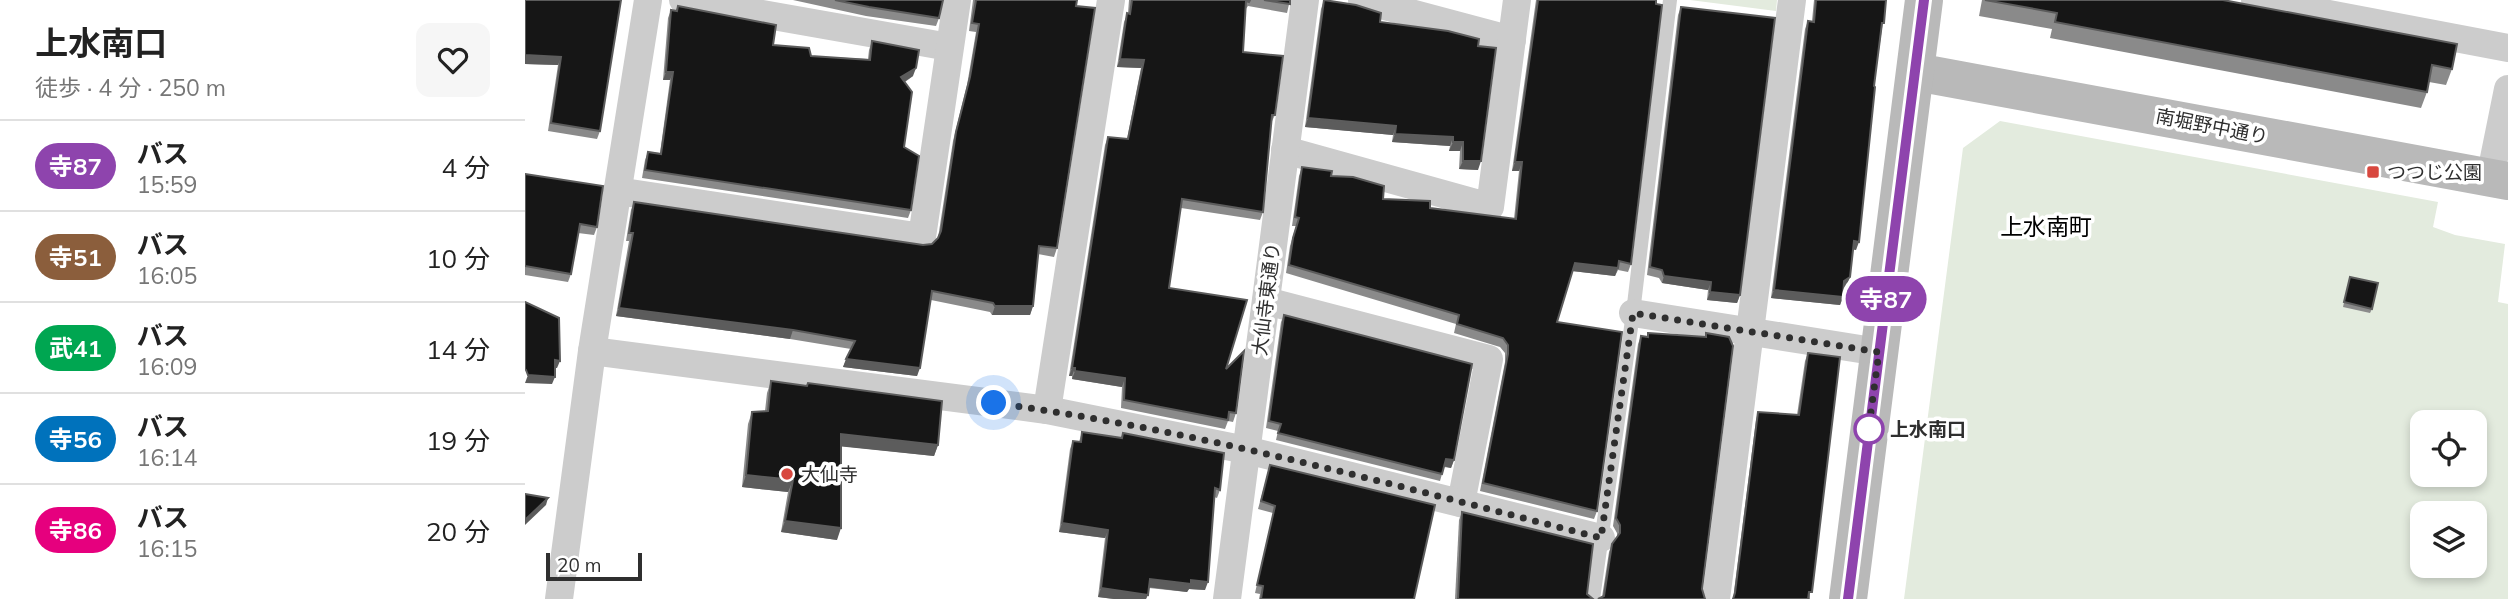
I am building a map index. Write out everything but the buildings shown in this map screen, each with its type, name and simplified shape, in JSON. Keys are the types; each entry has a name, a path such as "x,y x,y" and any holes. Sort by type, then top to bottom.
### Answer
{"main road":[{"path":"1848,599 1924,0"},
{"name":"南堀野中通り","path":"1916,72 2499,180"}],"street":[{"path":"559,599 593,351 648,0"},
{"path":"683,0 949,47"},
{"path":"617,191 922,237 957,0"},
{"path":"1047,410 1111,0"},
{"name":"大仙寺東通り","path":"1227,599 1305,0"},
{"path":"1362,0 1512,40"},
{"path":"1285,150 1490,208 1517,0"},
{"path":"1716,599 1792,0"},
{"path":"2255,0 2508,48"},
{"path":"2499,180 2508,89"},
{"path":"1266,301 1489,359 1461,503"},
{"path":"1633,313 1879,352"},
{"path":"593,351 1047,410 1246,450 1601,538"}],"lane":[{"path":"1593,599 1633,313 1670,0"}],"shaded area":[{"path":"1690,0 1777,0 1776,11"},
{"path":"2000,121 2438,202 2433,227 2455,235 2505,244 2498,302 2508,304 2508,599 1904,599 1963,148"}],"bus line":[{"name":"寺87","path":"1848,599 1924,0"}],"place":[{"name":"つつじ公園","path":"2373,172"},
{"name":"上水南口","path":"1869,429"},
{"name":"大仙寺","path":"787,474"}],"district":[{"name":"上水南町","path":"2046,226"}],"route":[{"path":"994,403 1047,410 1246,450 1601,538 1633,313 1879,352 1868,434 1869,429"}]}
